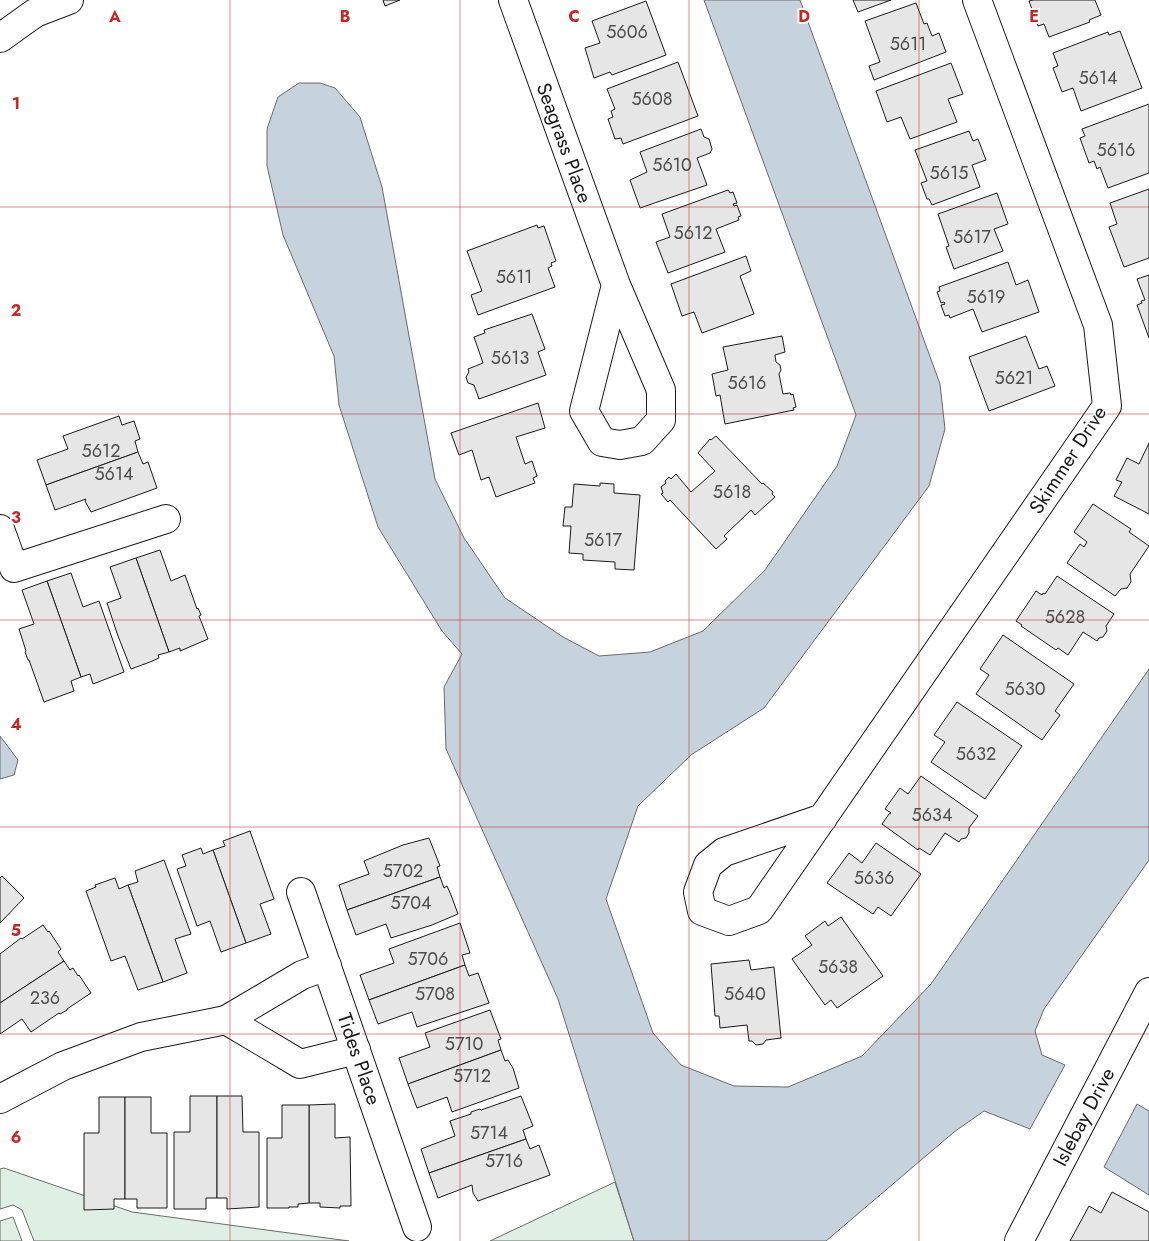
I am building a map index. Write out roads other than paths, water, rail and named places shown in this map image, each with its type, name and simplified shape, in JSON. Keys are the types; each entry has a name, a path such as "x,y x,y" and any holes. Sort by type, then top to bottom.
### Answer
{"street":[{"path":"0,38 35,13 69,0"},
{"name":"Seagrass Place","path":"513,0 616,285 661,390 661,420 642,441 620,445 602,442 584,411 616,285"},
{"name":"Skimmer Drive","path":"822,818 1107,406 1098,325 977,0"},
{"path":"0,528 14,568 166,520"},
{"name":"Tides Place","path":"302,892 417,1227"},
{"path":"0,1099 63,1066 141,1037 226,1020 302,975 327,966"},
{"name":"Islebay Drive","path":"1020,1241 1149,992"},
{"path":"226,1020 270,1048 300,1064 356,1050"}]}
